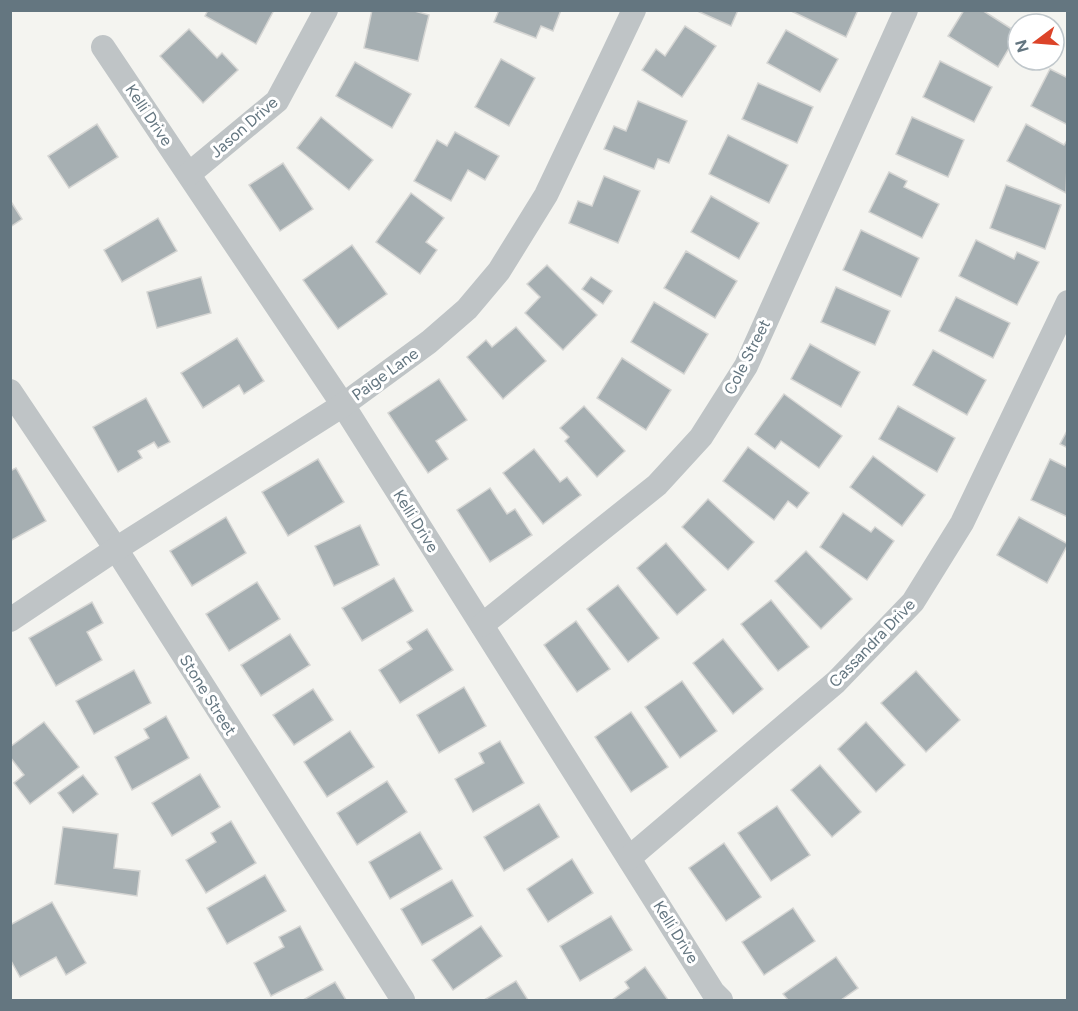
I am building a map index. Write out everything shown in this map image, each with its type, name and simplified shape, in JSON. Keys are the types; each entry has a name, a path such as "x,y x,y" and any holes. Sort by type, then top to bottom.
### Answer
{"street":[{"name":"Jason Drive","path":"189,174 277,101 326,10"},
{"name":"Paige Lane","path":"10,620 116,549 343,405 429,342 467,309 499,271 546,195 634,10"},
{"name":"Cole Street","path":"482,625 657,485 701,437 746,366 906,10"},
{"name":"Kelli Drive","path":"103,46 343,405 713,992 721,1000"},
{"name":"Cassandra Drive","path":"629,858 836,682 913,602 962,523 1068,302"},
{"name":"Stone Street","path":"10,390 116,549 403,1000"}],"building":[{"path":"208,10 274,10 256,44 205,16"},
{"path":"372,10 411,10 429,15 418,61 364,48"},
{"path":"499,10 561,10 553,31 541,26 536,38 494,22"},
{"path":"695,10 738,10 731,26"},
{"path":"789,10 858,10 846,37"},
{"path":"964,10 982,10 1006,25 1006,53 998,67 948,36"},
{"path":"685,26 716,46 682,97 642,70 656,49 665,56"},
{"path":"189,29 217,58 222,53 238,70 203,103 160,56"},
{"path":"786,30 838,59 820,92 767,63"},
{"path":"501,59 535,78 509,126 475,107"},
{"path":"940,61 992,87 974,122 923,97"},
{"path":"355,62 411,94 392,128 336,96"},
{"path":"1048,72 1056,72 1068,78 1068,125 1031,106"},
{"path":"758,83 813,107 797,143 742,119"},
{"path":"638,101 687,121 669,163 658,159 654,169 604,149 614,126 626,131"},
{"path":"321,117 373,160 349,190 297,148"},
{"path":"912,117 964,140 948,177 896,154"},
{"path":"97,124 118,157 69,188 48,156"},
{"path":"1026,124 1064,145 1068,139 1066,193 1007,161"},
{"path":"455,132 499,156 485,180 468,170 451,201 414,181 437,140 447,146"},
{"path":"728,135 788,165 769,203 709,174"},
{"path":"283,163 313,209 280,231 249,185"},
{"path":"889,172 907,181 904,187 939,204 922,238 869,212"},
{"path":"604,176 640,191 618,243 569,223 578,201 592,206"},
{"path":"1006,185 1061,205 1045,249 990,228"},
{"path":"411,193 444,218 426,242 437,250 420,274 376,242"},
{"path":"711,196 759,223 739,259 691,232"},
{"path":"10,200 22,219 10,227"},
{"path":"158,218 177,251 122,282 104,250"},
{"path":"861,230 919,258 901,297 843,270"},
{"path":"976,240 1014,259 1017,252 1039,262 1017,305 959,276"},
{"path":"352,245 387,294 338,329 303,280"},
{"path":"686,251 737,281 715,318 664,288"},
{"path":"547,265 597,315 563,350 525,313 540,297 527,284"},
{"path":"201,277 211,313 157,328 147,292"},
{"path":"591,277 612,291 603,304 582,289"},
{"path":"836,287 890,311 875,345 821,322"},
{"path":"956,297 1010,323 993,358 939,331"},
{"path":"654,302 708,334 684,374 631,342"},
{"path":"516,327 546,361 503,399 467,357 486,340 492,347"},
{"path":"237,338 264,381 244,394 239,385 203,408 181,373"},
{"path":"810,344 860,372 841,407 791,379"},
{"path":"933,350 986,380 967,415 913,385"},
{"path":"622,358 671,390 646,430 597,398"},
{"path":"439,379 467,420 436,441 448,459 428,473 388,413"},
{"path":"784,394 842,436 819,468 781,441 775,449 755,434"},
{"path":"146,398 170,442 158,448 154,442 138,451 142,458 118,472 93,427"},
{"path":"584,406 625,451 597,477 565,441 569,437 560,428"},
{"path":"898,406 955,438 937,472 879,439"},
{"path":"1068,429 1068,448 1060,444"},
{"path":"748,447 809,493 797,508 788,501 774,520 723,481"},
{"path":"534,449 560,482 567,477 581,495 543,524 503,473"},
{"path":"873,456 925,495 902,526 850,487"},
{"path":"318,459 344,502 288,536 262,492"},
{"path":"1050,459 1068,468 1068,517 1031,500"},
{"path":"16,468 46,521 10,541 10,471"},
{"path":"490,488 507,514 515,509 532,535 490,562 457,510"},
{"path":"708,499 754,542 728,570 682,527"},
{"path":"843,513 871,532 875,527 894,541 867,580 820,547"},
{"path":"226,517 246,553 192,586 170,551"},
{"path":"1019,517 1068,544 1047,583 997,555"},
{"path":"360,525 379,565 334,586 315,546"},
{"path":"666,543 706,590 677,615 637,568"},
{"path":"806,551 852,599 821,629 775,581"},
{"path":"394,578 413,611 362,641 342,608"},
{"path":"257,582 280,619 229,651 206,614"},
{"path":"618,585 659,638 628,662 587,609"},
{"path":"771,600 809,647 778,671 741,624"},
{"path":"92,602 103,623 87,632 102,660 56,686 29,638"},
{"path":"576,621 610,669 577,692 544,645"},
{"path":"427,629 453,670 400,703 379,670 412,649 407,642"},
{"path":"290,634 310,665 261,696 241,665"},
{"path":"723,639 763,689 733,714 693,663"},
{"path":"134,670 151,703 94,734 76,701"},
{"path":"916,671 960,720 926,752 881,703"},
{"path":"682,681 717,731 680,758 645,707"},
{"path":"464,687 486,726 439,753 417,715"},
{"path":"313,689 333,720 294,745 273,715"},
{"path":"631,712 668,767 631,792 595,737"},
{"path":"166,716 189,758 132,790 115,757 149,738 144,729"},
{"path":"44,722 79,767 30,804 14,783 24,775 10,757 10,747"},
{"path":"866,722 905,765 876,792 838,749"},
{"path":"350,731 374,767 327,797 304,762"},
{"path":"500,741 524,783 473,812 455,779 484,763 479,753"},
{"path":"820,765 861,812 832,837 791,790"},
{"path":"200,774 220,807 172,836 152,803"},
{"path":"83,775 98,794 73,813 58,793"},
{"path":"387,781 407,812 357,845 337,813"},
{"path":"539,804 559,837 504,871 484,837"},
{"path":"777,806 810,855 771,881 738,833"},
{"path":"231,821 256,863 206,893 186,860 216,842 211,833"},
{"path":"63,827 118,834 114,868 140,871 137,896 55,884"},
{"path":"420,832 442,869 390,899 369,862"},
{"path":"724,843 761,897 726,921 689,868"},
{"path":"572,859 593,893 548,922 527,889"},
{"path":"265,875 286,911 227,944 207,908"},
{"path":"452,880 473,916 422,945 401,909"},
{"path":"52,902 86,963 66,975 56,957 20,977 10,959 10,925"},
{"path":"793,908 815,941 764,975 742,942"},
{"path":"611,916 632,950 580,981 560,946"},
{"path":"300,926 323,970 271,996 254,963 284,947 279,937"},
{"path":"481,926 502,956 453,990 432,960"},
{"path":"836,957 858,988 841,1000 788,1000 783,994"},
{"path":"645,967 668,1000 612,1000 629,988 625,982"},
{"path":"516,981 528,1000 484,1000"},
{"path":"335,982 346,1000 303,1000"}]}
